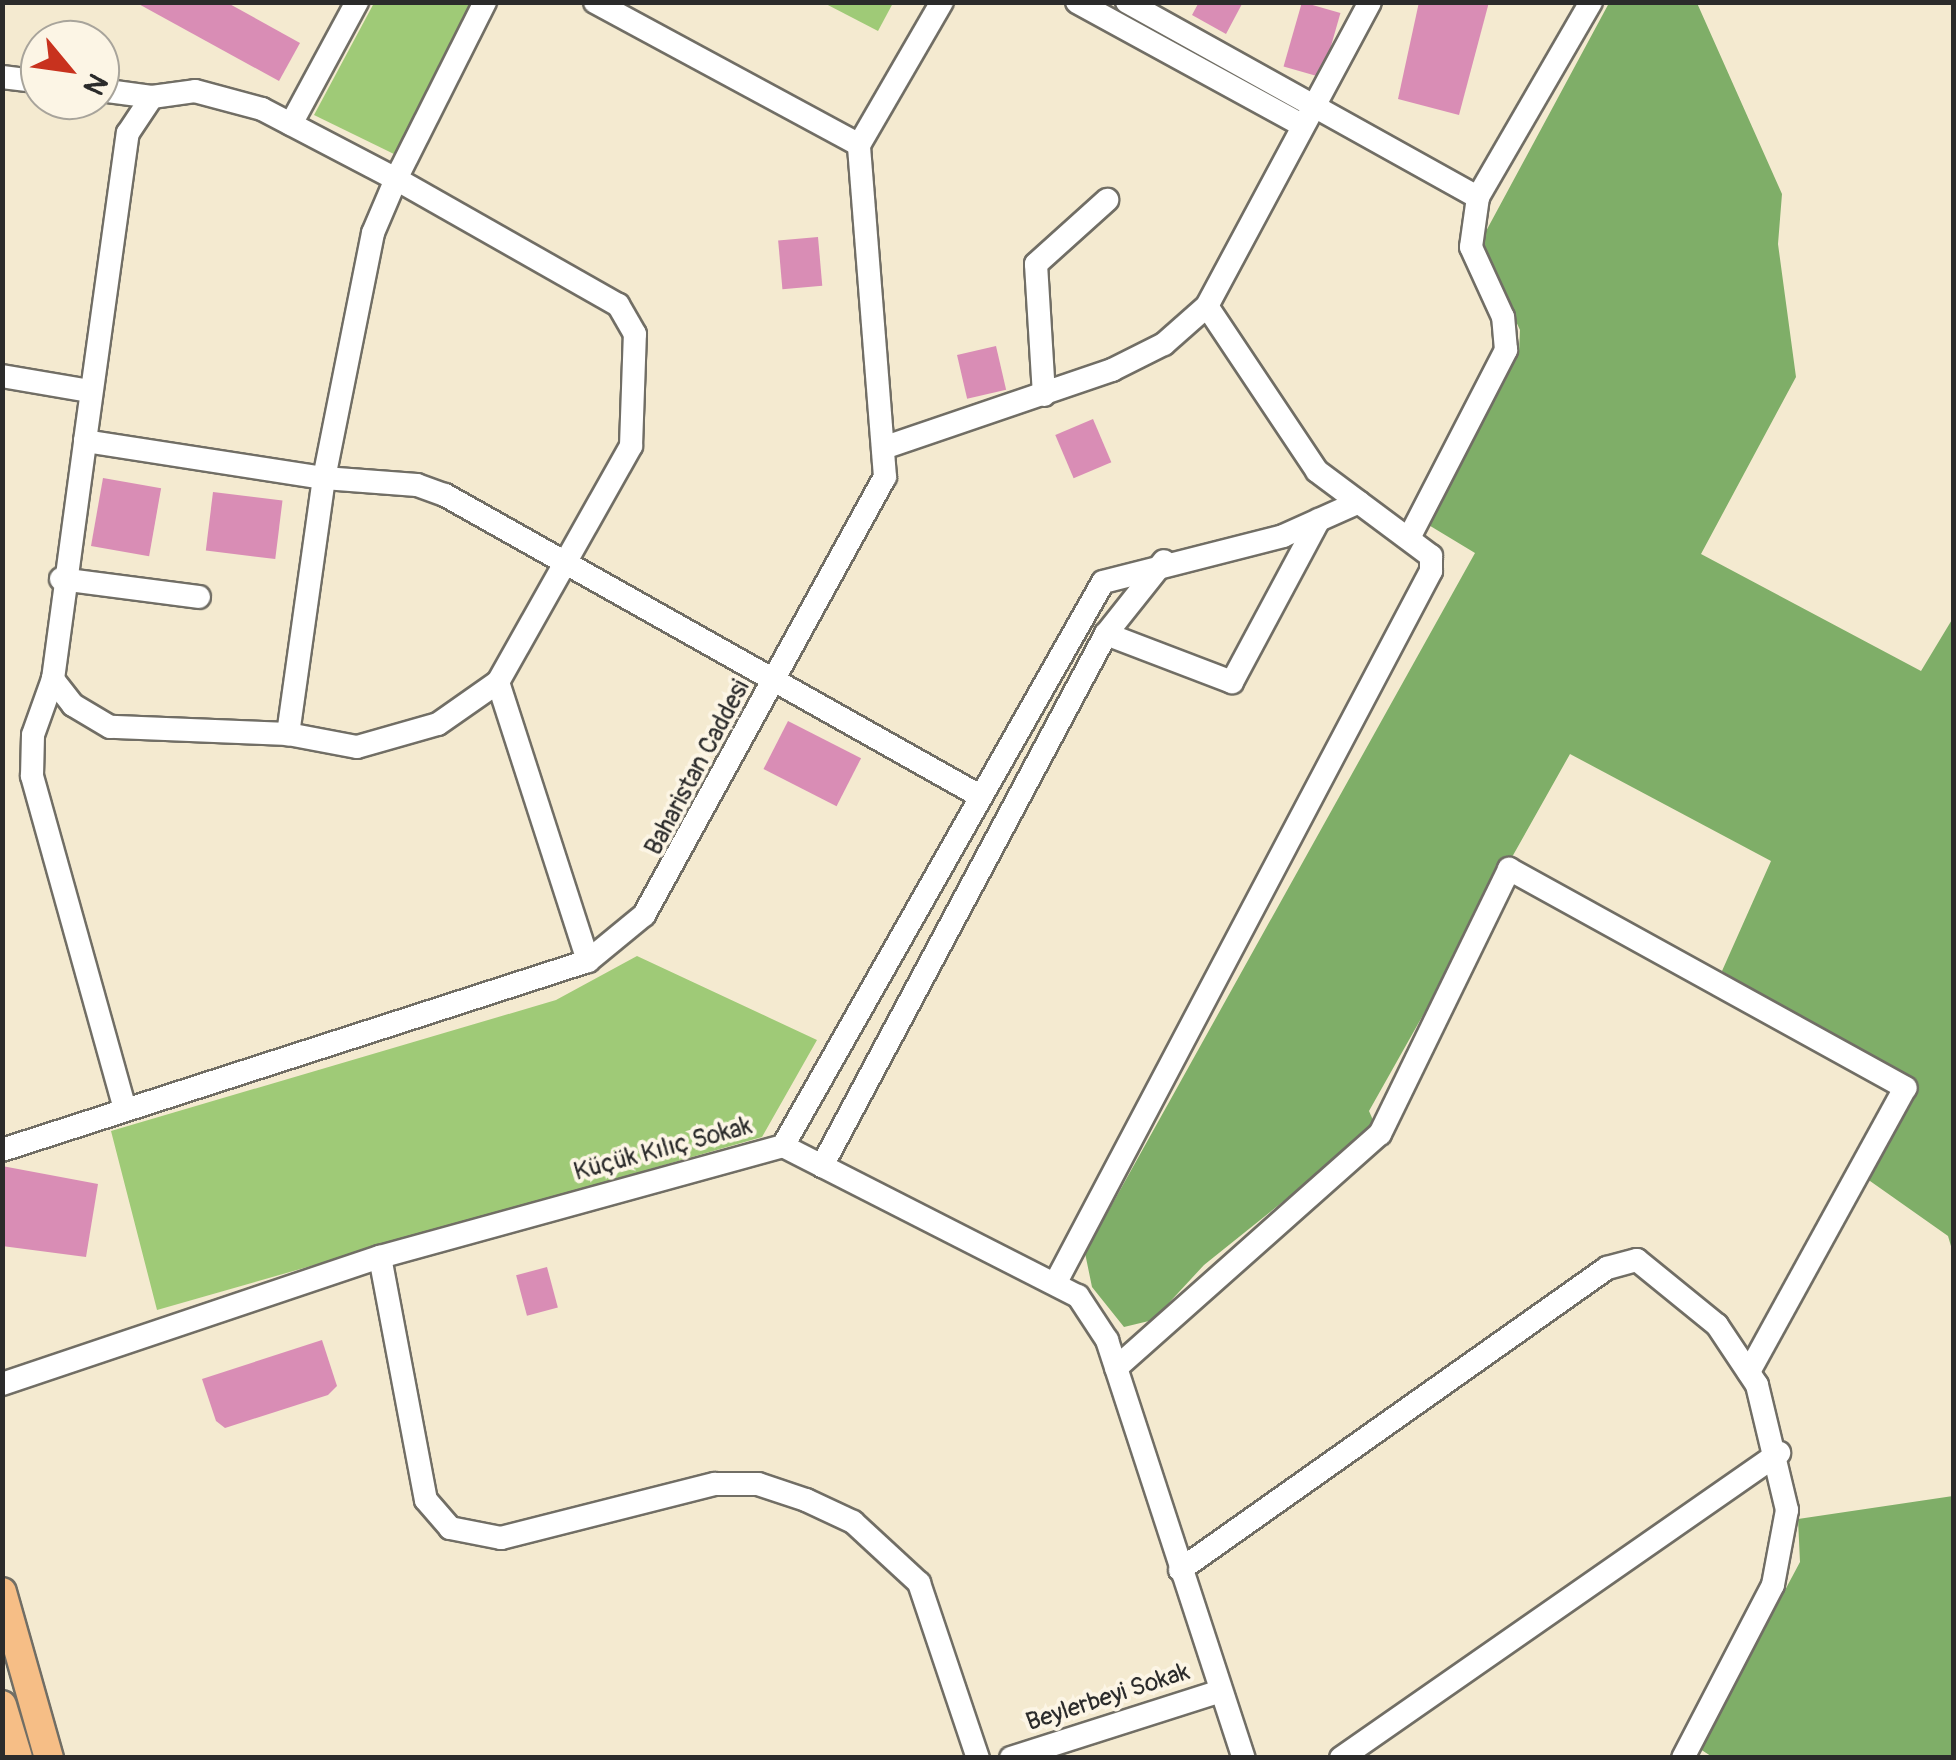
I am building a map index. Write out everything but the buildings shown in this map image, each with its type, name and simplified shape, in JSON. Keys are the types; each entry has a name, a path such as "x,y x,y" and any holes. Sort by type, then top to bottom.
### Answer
{"main road":[{"path":"2,1592 49,1758"},
{"path":"2,1705 18,1758"}],"street":[{"path":"291,124 356,2"},
{"path":"288,734 324,478 373,232 485,2"},
{"path":"595,2 859,145 942,2"},
{"path":"1076,2 1478,197"},
{"path":"1127,2 1307,116"},
{"path":"889,446 1044,395 1164,344 1208,306 1370,2"},
{"path":"1408,538 1506,350 1503,317 1471,247 1478,197 1591,2"},
{"path":"53,680 73,705 110,727 288,734 357,746 438,724 498,682 631,446 635,334 618,305 291,124 195,92 152,96 120,92"},
{"path":"125,1109 32,776 32,735 53,680 61,579 85,442 128,133 152,96"},
{"name":"Baharistan Caddesi","path":"2,1150 588,961 663,889 776,679 865,526 889,446 859,145"},
{"path":"1044,395 1036,264 1108,200"},
{"path":"1056,1282 1431,571 1430,556 1317,472 1208,306"},
{"path":"2,376 90,392"},
{"path":"85,442 324,478 417,485 776,679 978,795"},
{"path":"783,1146 978,795 1103,582 1164,560 1319,520 1359,502"},
{"path":"1106,634 1232,682 1319,520"},
{"path":"822,1166 1106,634 1164,560"},
{"path":"61,579 199,596"},
{"path":"498,682 588,961"},
{"path":"1116,1368 1380,1134 1509,869 1906,1088 1748,1372"},
{"name":"Küçük Kılıç Sokak","path":"2,1384 380,1257 783,1146 1078,1296 1116,1368 1244,1758"},
{"path":"380,1257 426,1500 450,1528 500,1538 715,1484 758,1484 806,1500 853,1522 919,1583 978,1758"},
{"path":"1180,1570 1607,1268 1637,1260 1677,1284 1748,1372 1779,1453 1788,1510 1773,1584 1684,1757"},
{"path":"1341,1758 1779,1453"},
{"name":"Beylerbeyi Sokak","path":"1011,1758 1221,1691"}],"green space":[{"path":"374,3 471,3 396,155 314,115"},
{"path":"824,3 893,3 878,31"},
{"path":"1609,3 1697,3 1782,194 1778,244 1796,377 1701,554 1921,671 1953,618 1953,1253 1948,1236 1853,1169 1900,1085 1722,971 1771,861 1570,754 1369,1111 1376,1127 1204,1265 1153,1320 1124,1327 1092,1287 1085,1253 1475,553 1427,524 1519,352 1520,330 1485,256 1485,233"},
{"path":"637,956 817,1040 762,1137 157,1310 111,1131 556,1000"},
{"path":"1953,1496 1953,1757 1714,1758 1700,1749 1800,1562 1798,1519"}]}
